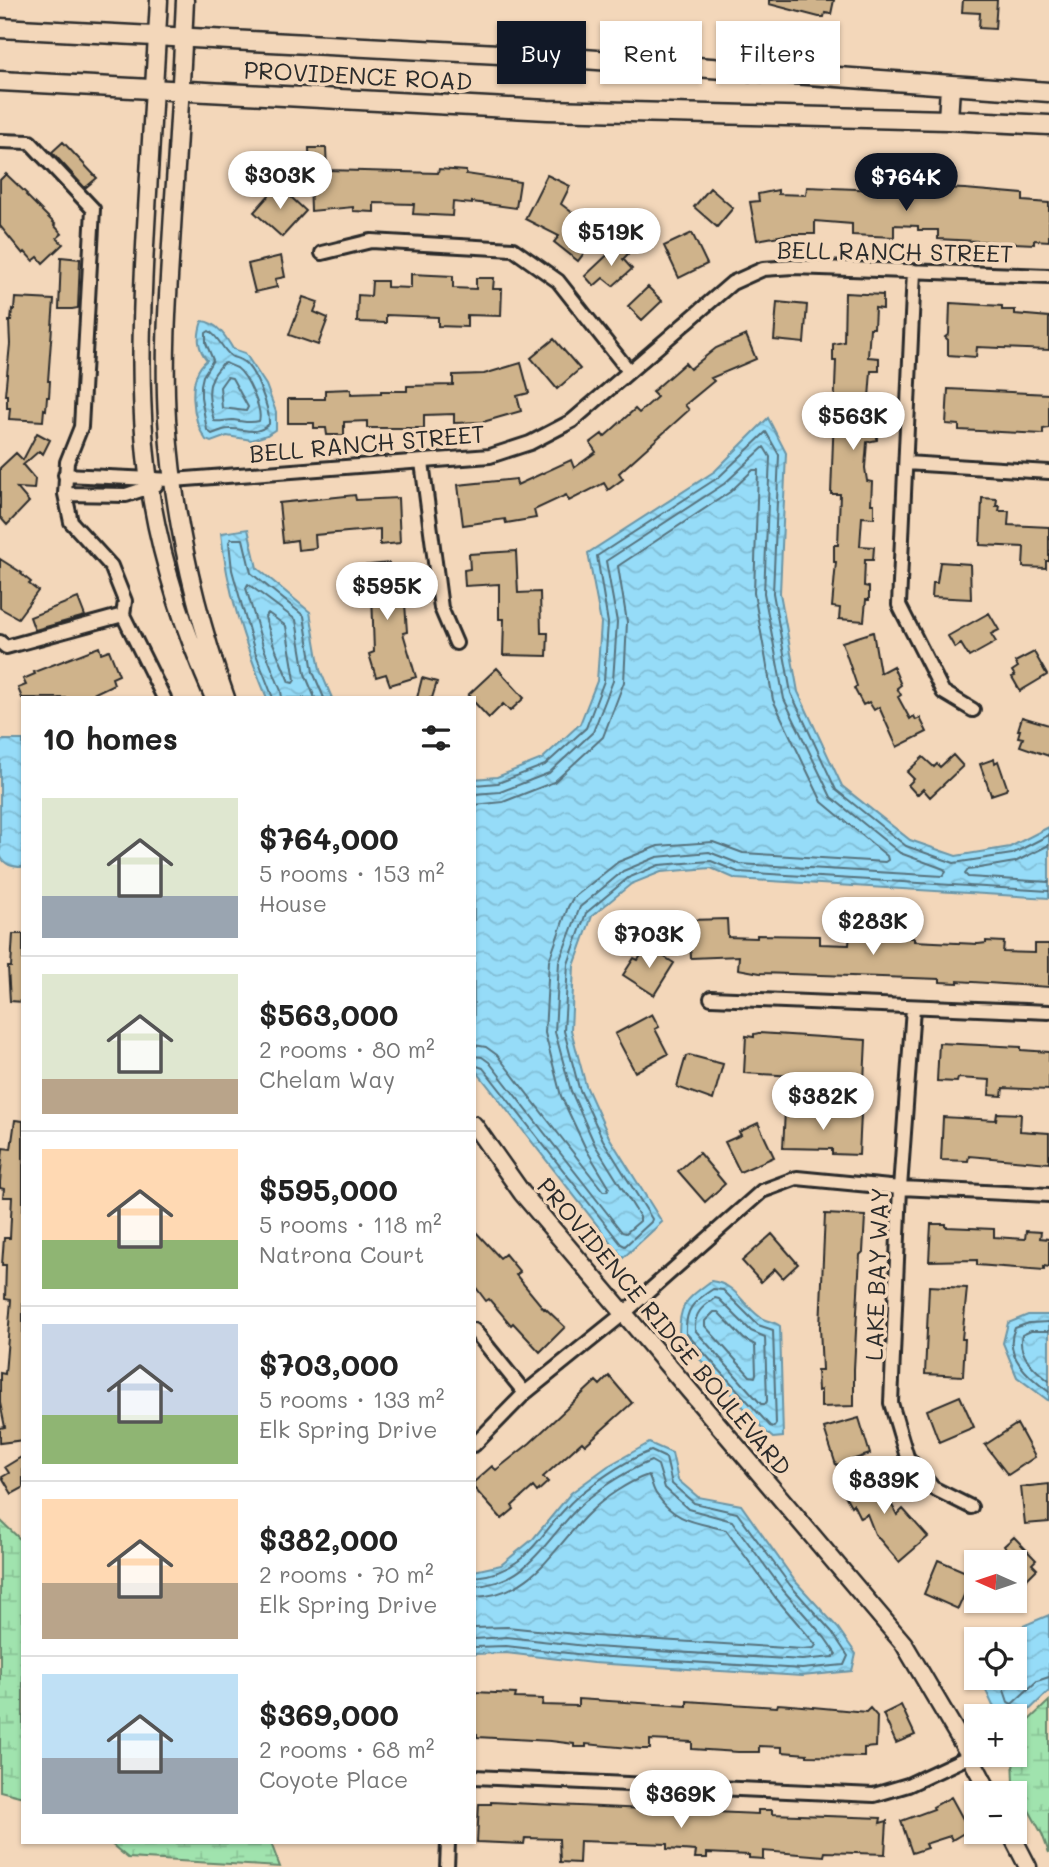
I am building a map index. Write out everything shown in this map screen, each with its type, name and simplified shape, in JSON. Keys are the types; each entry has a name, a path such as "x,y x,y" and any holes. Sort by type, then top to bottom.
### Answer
{"main road":[{"name":"PROVIDENCE ROAD","path":"0,28 555,57 1049,92"},
{"name":"PROVIDENCE ROAD","path":"0,81 548,110 1049,125"},
{"path":"948,120 950,86"}],"street":[{"path":"159,0 141,343 141,389 149,483 162,549 173,591 213,696"},
{"path":"185,0 166,344 167,419 173,480 198,610 225,696"},
{"path":"0,141 30,142 93,209 81,428 67,462 65,494 71,522 111,566 125,601 123,615 162,696"},
{"path":"322,253 372,240 513,249 558,281 629,371"},
{"name":"BELL RANCH STREET","path":"65,475 149,483 490,456 530,443 572,421 732,283 763,269 793,267 1049,276"},
{"path":"914,271 899,605 943,692 973,710"},
{"path":"422,462 441,608 456,643"},
{"path":"906,463 1049,472"},
{"path":"65,494 126,495 149,483"},
{"path":"0,642 6,646 123,615"},
{"path":"711,998 1049,1012"},
{"name":"LAKE BAY WAY","path":"913,1008 900,1188 891,1403 907,1457 933,1488 971,1507"},
{"name":"PROVIDENCE RIDGE BOULEVARD","path":"476,1128 522,1193 904,1644 964,1746"},
{"path":"476,1443 525,1393 623,1314 762,1191 797,1178 900,1188 1049,1195"},
{"path":"476,1333 525,1393"},
{"path":"476,1777 874,1795 908,1785 964,1759"},
{"path":"447,1867 448,1844"},
{"path":"1016,1844 1028,1867"}],"green space":[{"path":"0,1520 21,1540 21,1796 0,1791"},
{"path":"1049,1701 1049,1853 1027,1807 1027,1781 1014,1781 1013,1767 1027,1767 1027,1722"},
{"path":"111,1844 271,1844 280,1867 128,1858"}],"water":[{"path":"202,321 217,327 233,349 245,353 266,385 276,412 276,429 267,435 252,440 227,436 211,442 206,440 201,432 193,399 196,377 207,360 199,342"},
{"path":"768,418 786,453 780,593 798,692 842,786 910,840 956,856 1010,847 1049,827 1049,898 736,879 711,868 661,872 631,884 592,916 574,966 571,1030 586,1086 609,1137 662,1222 623,1258 476,1071 476,779 497,777 542,759 580,724 597,681 601,623 588,553 715,471"},
{"path":"248,529 257,568 310,612 320,670 331,696 266,696 238,617 221,533"},
{"path":"0,740 21,740 21,867 9,865 0,855"},
{"path":"711,1281 727,1286 753,1312 780,1326 783,1437 773,1438 765,1431 679,1336 680,1316 686,1303"},
{"path":"1028,1315 1049,1315 1049,1401 1017,1377 1003,1343 1008,1323"},
{"path":"649,1443 672,1453 678,1480 698,1497 741,1505 795,1581 838,1628 856,1654 852,1671 802,1676 593,1663 506,1653 476,1654 476,1571 501,1565 533,1539 571,1493 608,1466"},
{"path":"1049,1615 1049,1691 1027,1712 1027,1704 992,1704 986,1690 1027,1690 1027,1627 1021,1627"}],"building":[{"path":"769,0 834,0 831,14 825,13 824,17 819,17 769,4"},
{"path":"963,0 997,0 995,29 979,28 980,13 962,12"},
{"path":"63,142 97,178 85,188 52,152"},
{"path":"309,148 326,148 327,170 438,173 439,169 466,171 466,174 520,182 516,208 453,202 452,216 413,214 414,204 374,203 374,212 353,211 353,207 311,211"},
{"path":"6,174 62,234 57,238 63,244 43,263 38,257 33,261 25,252 23,254 0,226 0,180"},
{"path":"547,175 570,186 561,204 599,233 578,261 554,242 559,236 525,219"},
{"path":"278,185 306,211 282,237 254,212"},
{"path":"882,186 1023,194 1023,201 1049,203 1049,241 1034,240 1034,244 938,239 938,230 918,230 918,226 894,225 894,237 852,235 852,224 815,221 815,234 790,234 757,240 750,202 759,201 758,194 778,190 778,194 806,195 807,187 881,190"},
{"path":"710,188 733,208 717,227 694,207"},
{"path":"692,233 707,264 679,278 664,246"},
{"path":"619,244 628,254 623,259 632,269 613,286 603,278 594,286 585,276"},
{"path":"281,256 285,277 275,279 277,287 255,292 248,264"},
{"path":"61,257 80,259 78,308 59,309"},
{"path":"411,274 453,276 453,288 476,289 476,278 494,278 493,289 502,289 501,316 467,315 467,327 438,326 438,317 386,315 386,323 357,322 358,295 371,296 372,281 387,281 387,287 411,288"},
{"path":"648,287 662,301 642,320 628,306"},
{"path":"845,293 883,295 883,309 875,308 874,328 870,328 868,357 879,358 879,371 871,371 869,398 875,398 873,425 877,425 877,440 867,442 865,468 867,481 872,482 871,504 874,504 874,518 862,517 860,546 874,547 873,560 865,560 864,586 869,587 869,600 866,600 864,621 839,619 840,608 832,607 836,562 834,545 838,545 840,494 831,494 836,361 833,361 833,344 844,342"},
{"path":"303,297 318,302 314,312 328,318 318,345 289,335"},
{"path":"15,298 54,300 49,397 43,421 9,419 10,408 7,408 5,395 10,344 9,321"},
{"path":"777,302 807,305 804,343 774,340"},
{"path":"950,303 1002,306 1002,310 1015,310 1015,314 1049,317 1049,350 977,347 976,357 948,355 948,340 945,337 949,334"},
{"path":"746,335 756,359 711,378 714,381 685,405 689,410 619,473 623,479 608,490 604,483 569,501 566,495 534,510 536,518 506,523 505,519 463,525 458,485 516,479 517,485 571,460 574,468 596,452 590,443 602,434 604,437 635,409 639,413 657,397 652,392 685,363 690,369 716,348"},
{"path":"554,339 580,369 557,389 531,358"},
{"path":"521,363 529,393 517,396 521,411 483,422 454,423 454,414 424,415 424,428 367,428 367,421 344,422 344,435 327,435 326,428 314,428 314,423 288,423 288,399 325,399 325,390 351,389 351,394 381,393 407,391 407,386 453,385 453,375 484,374"},
{"path":"948,389 1049,394 1049,428 1043,429 1043,434 959,430 959,425 946,424"},
{"path":"37,433 50,440 43,454 39,451 23,465 35,479 34,489 17,488 29,502 7,525 0,517 0,468 16,453 23,460"},
{"path":"355,495 356,500 398,498 400,543 380,545 380,529 315,535 316,548 298,550 297,540 283,542 279,503"},
{"path":"982,498 997,499 996,506 1000,506 999,511 1009,511 1008,525 1049,527 1049,561 1046,561 1046,568 1023,567 1024,547 980,545"},
{"path":"516,551 518,593 540,592 541,633 548,633 547,656 503,655 504,619 499,619 499,584 465,586 464,570 470,569 469,554"},
{"path":"0,559 22,573 38,591 18,618 0,608"},
{"path":"940,562 970,564 971,599 932,597 933,583 937,583"},
{"path":"389,563 390,576 403,575 407,632 403,633 416,677 390,685 386,674 376,677 369,654 374,652 372,593 355,595 353,575 362,574 361,566"},
{"path":"78,598 85,616 35,630 30,617"},
{"path":"989,613 999,630 991,634 996,642 969,657 961,644 955,648 948,636"},
{"path":"873,632 880,673 893,666 901,685 897,688 901,695 898,697 910,719 914,716 916,720 920,718 927,732 897,747 879,707 874,710 869,702 863,705 854,688 857,686 842,642"},
{"path":"99,647 101,653 109,650 119,675 112,678 114,684 89,696 21,696 18,688 26,685 23,679 35,674 34,672"},
{"path":"1034,652 1047,675 1020,691 1012,677 1015,676 1012,671 1018,667 1015,662"},
{"path":"497,668 524,698 510,711 503,704 489,718 476,704 476,696 468,695"},
{"path":"422,678 437,682 433,696 418,696"},
{"path":"1022,717 1049,725 1049,756 1020,746 1023,738 1018,737 1018,730"},
{"path":"953,755 963,766 930,797 923,789 917,795 908,785 914,779 907,772 923,757 934,767 937,764 940,767"},
{"path":"994,759 995,763 998,761 1007,787 1006,790 991,795 980,764"},
{"path":"727,919 728,937 820,936 820,944 849,945 850,934 914,938 914,941 978,944 986,941 1004,942 1003,952 1035,953 1035,944 1049,944 1049,987 940,982 940,979 760,973 738,969 739,956 691,958 689,920"},
{"path":"13,934 21,934 21,1002 10,1001 8,967 11,967"},
{"path":"647,946 674,963 654,995 623,975 634,958 638,960"},
{"path":"652,1014 659,1027 655,1029 668,1054 635,1072 615,1034"},
{"path":"754,1034 866,1040 864,1081 821,1079 820,1085 802,1084 803,1080 793,1080 793,1076 744,1073 746,1036 754,1037"},
{"path":"939,1043 1021,1047 1021,1050 1049,1052 1049,1090 1003,1088 1002,1096 989,1095 990,1080 958,1078 957,1082 937,1081"},
{"path":"686,1056 723,1064 713,1100 677,1087"},
{"path":"785,1111 861,1114 859,1155 832,1154 832,1149 783,1148"},
{"path":"997,1113 1021,1114 1020,1131 1049,1133 1049,1163 969,1156 968,1161 941,1160 943,1117 996,1120"},
{"path":"15,1120 21,1121 21,1440 0,1443 0,1428 5,1427 0,1403 0,1373 5,1374 11,1300 5,1299 6,1265 2,1265 4,1238 10,1238 12,1197 3,1197 4,1189 0,1188 0,1182 3,1148 11,1149"},
{"path":"758,1123 774,1157 740,1172 725,1142"},
{"path":"699,1153 725,1184 705,1202 678,1171"},
{"path":"825,1214 865,1216 863,1252 860,1255 854,1406 821,1407 821,1390 818,1391 817,1370 822,1370 820,1327"},
{"path":"931,1224 994,1229 994,1237 1025,1239 1026,1231 1041,1232 1040,1238 1049,1239 1049,1267 1044,1266 1044,1270 977,1265 977,1260 929,1261"},
{"path":"476,1232 500,1258 505,1254 520,1272 516,1275 544,1309 565,1327 540,1352 513,1323 511,1325 489,1299 486,1301 476,1288"},
{"path":"772,1234 798,1264 783,1278 775,1269 761,1282 742,1261"},
{"path":"929,1286 967,1288 962,1339 965,1339 963,1376 925,1374"},
{"path":"609,1376 632,1403 585,1445 582,1442 543,1477 548,1482 537,1492 533,1487 502,1519 476,1490 476,1480 492,1466 496,1470 530,1443 596,1381 600,1385"},
{"path":"960,1396 974,1427 939,1442 927,1410"},
{"path":"859,1418 870,1454 836,1465 824,1428"},
{"path":"1017,1424 1035,1457 1008,1475 985,1445"},
{"path":"21,1457 21,1489 12,1494 2,1477 9,1473 5,1467"},
{"path":"874,1470 897,1515 903,1509 928,1537 899,1562 875,1534 867,1514 860,1518 841,1488"},
{"path":"1049,1484 1049,1522 1025,1524 1021,1487"},
{"path":"1014,1537 1026,1550 1005,1550 1004,1546"},
{"path":"1027,1551 1036,1560 1032,1564 1037,1569 1027,1579"},
{"path":"938,1560 964,1571 964,1595 958,1609 924,1594"},
{"path":"476,1692 516,1694 515,1698 543,1699 542,1705 578,1706 578,1699 687,1706 687,1701 777,1707 778,1704 866,1712 870,1708 877,1716 876,1747 864,1748 864,1757 807,1756 782,1752 782,1747 759,1746 759,1752 692,1749 692,1742 650,1740 650,1749 586,1744 586,1747 574,1747 574,1744 551,1741 477,1737"},
{"path":"901,1705 915,1735 896,1743 883,1714"},
{"path":"951,1797 964,1821 964,1833 952,1840 950,1836 925,1844 927,1848 912,1853 901,1821 934,1809 933,1807"},
{"path":"491,1802 758,1814 758,1810 772,1810 772,1814 881,1818 880,1823 887,1821 885,1854 825,1852 824,1856 763,1851 763,1859 749,1858 749,1855 707,1853 707,1858 695,1858 696,1851 667,1849 667,1844 580,1841 579,1863 560,1862 559,1839 525,1838 524,1844 477,1842 479,1804"}]}
